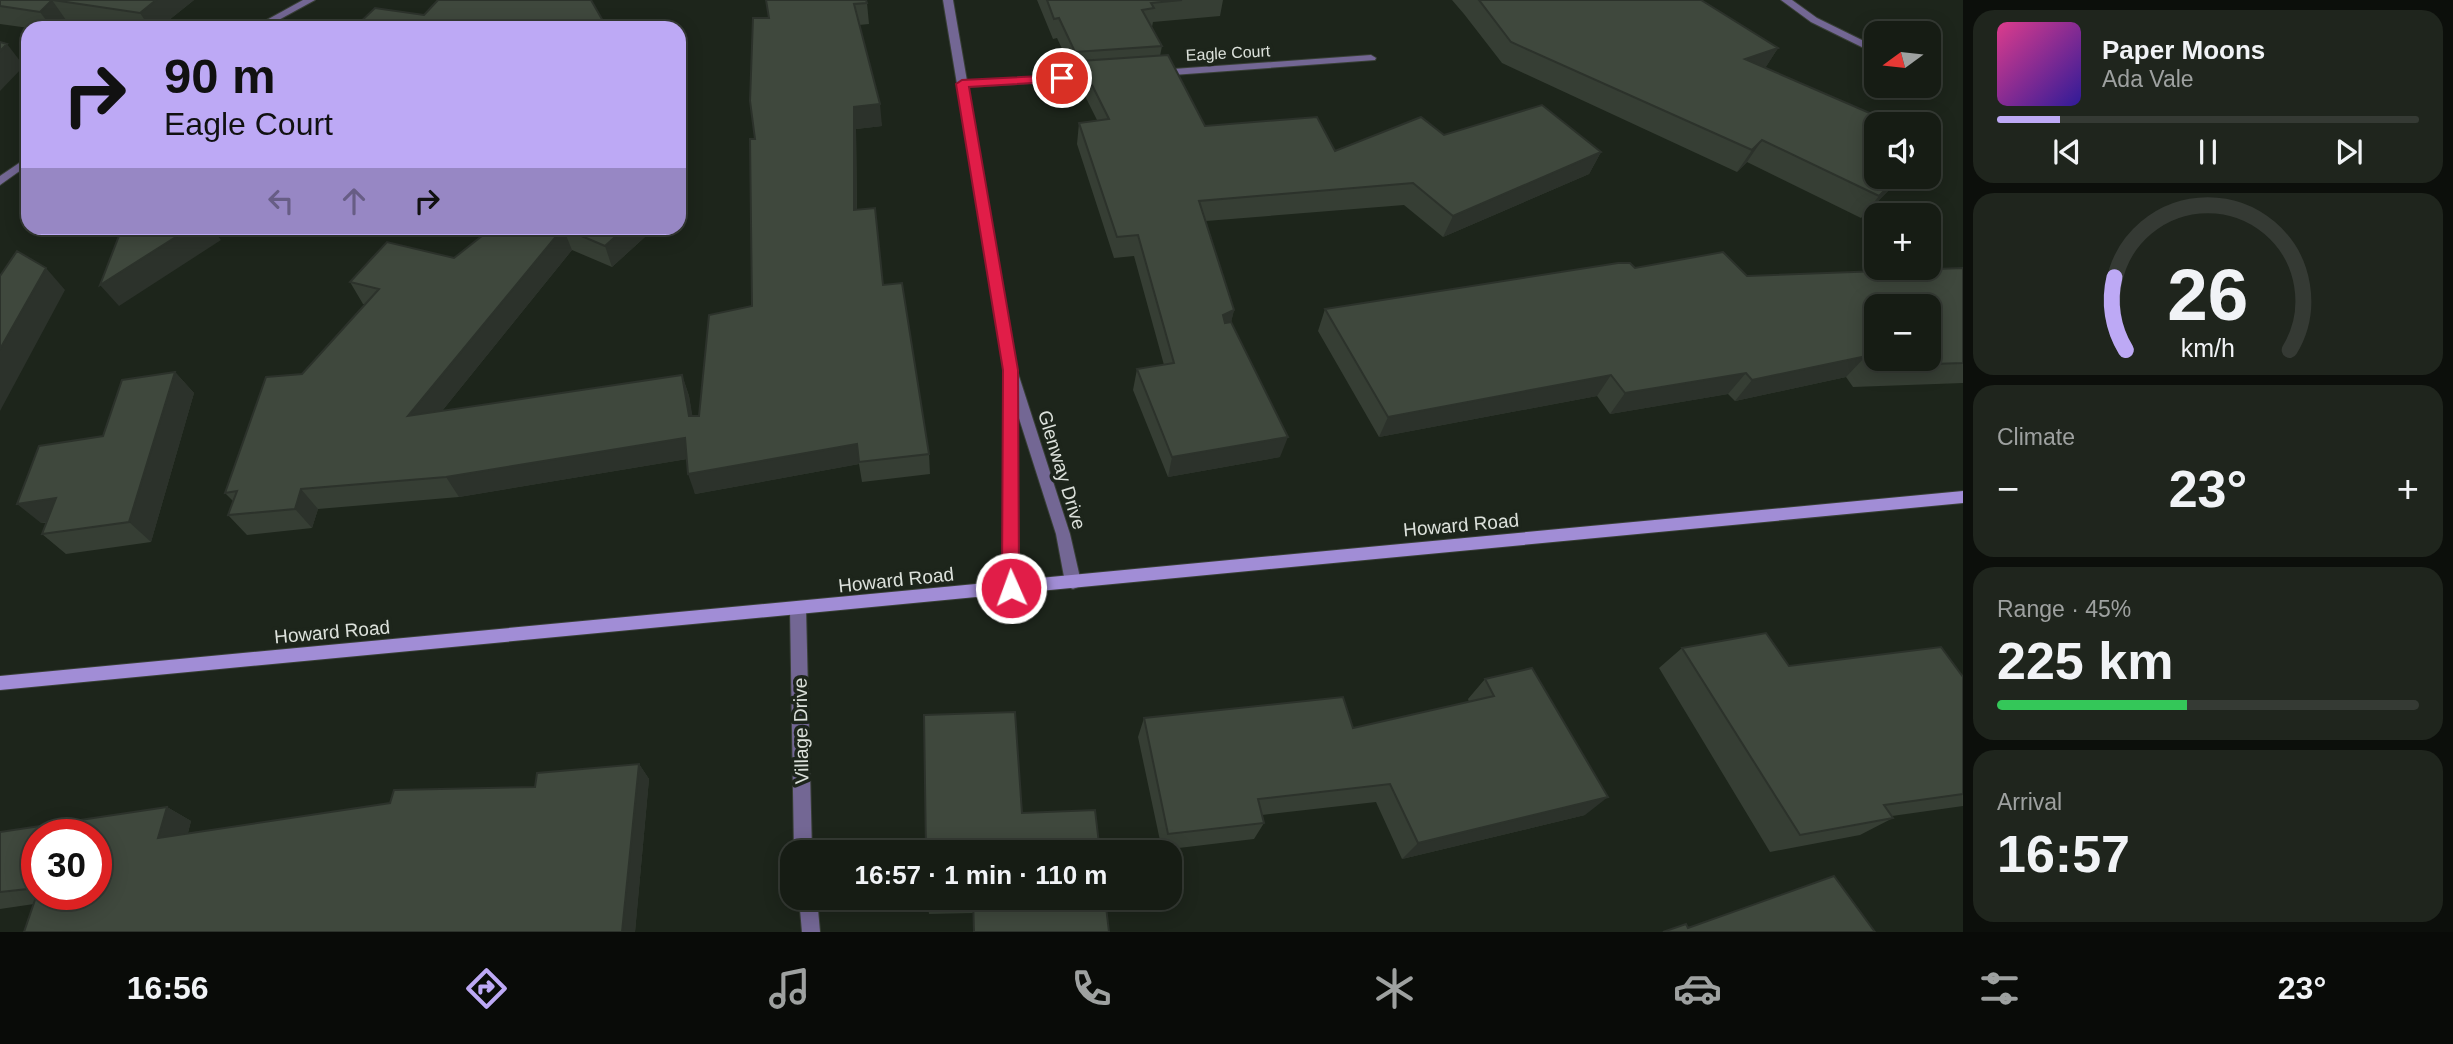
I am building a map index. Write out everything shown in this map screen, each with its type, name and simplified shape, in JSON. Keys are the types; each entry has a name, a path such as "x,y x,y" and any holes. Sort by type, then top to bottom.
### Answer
{"main road":[{"name":"Howard Road","path":"0,683 1963,497"}],"street":[{"path":"270,21 310,0"},
{"name":"Glenway Drive","path":"948,0 1010,370 1063,534 1073,582"},
{"path":"1786,0 1814,20 1864,45"},
{"name":"Eagle Court","path":"1147,73 1371,58"},
{"path":"962,84 1105,76"},
{"path":"0,181 21,165"},
{"name":"Glenway Drive","path":"1010,370 1011,588"},
{"name":"Village Drive","path":"798,609 803,840"},
{"path":"809,910 811,932"}],"building":[{"path":"0,0 52,0 40,12 0,6"},
{"path":"53,0 156,0 140,13"},
{"path":"438,0 591,0 603,21 361,21 375,8 424,15"},
{"path":"766,0 866,0 867,3 854,4 880,104 854,107 854,210 875,208 883,285 902,283 929,454 859,462 857,444 688,474 685,438 446,477 301,489 295,509 228,515 237,491 225,493 266,377 302,374 379,289 350,282 387,242 454,258 483,235 557,235 408,416 682,375 689,416 699,416 709,315 752,306 750,139 755,139 750,101 753,18 769,18"},
{"path":"1047,0 1182,0 1151,3 1154,8 1142,10 1162,46 1075,52 1059,18 1054,19"},
{"path":"1479,0 1701,0 1778,48 1745,59 1867,112 1864,112 1864,189 1762,140 1752,150 1511,42"},
{"path":"0,42 7,44 0,51"},
{"path":"1168,55 1205,126 1317,117 1335,151 1421,117 1444,135 1542,105 1601,152 1453,216 1413,183 1199,201 1234,310 1223,315 1225,323 1231,322 1288,437 1172,457 1137,369 1174,363 1138,235 1117,237 1079,123 1109,119 1080,61"},
{"path":"1864,189 1886,189 1879,196"},
{"path":"119,235 179,235 100,285"},
{"path":"579,235 617,235 605,246"},
{"path":"17,251 46,268 0,349 0,276"},
{"path":"1723,252 1747,276 1864,272 1864,280 1941,280 1941,269 1963,268 1963,363 1941,364 1941,294 1864,294 1864,356 1752,380 1746,373 1625,393 1611,375 1388,417 1325,309 1630,263 1635,268"},
{"path":"175,372 129,522 42,534 56,498 17,504 39,446 103,436 122,380"},
{"path":"1766,633 1789,666 1941,647 1963,677 1963,794 1884,805 1893,818 1800,835 1682,648"},
{"path":"1532,668 1608,797 1418,843 1390,784 1258,799 1264,823 1168,834 1144,718 1343,697 1353,728 1494,696 1485,679"},
{"path":"1015,712 1022,813 1095,810 1099,840 926,840 924,715"},
{"path":"639,764 622,932 24,932 32,910 112,910 112,819 87,819 167,807 158,838 390,803 394,790 535,787 537,773"},
{"path":"21,829 21,890 0,892 0,832"},
{"path":"1834,876 1875,932 1663,932 1686,924 1688,928"},
{"path":"973,910 1106,910 1109,932 974,932"}],"route":[{"path":"1011,588 1010,370 962,84 1062,78"}]}
